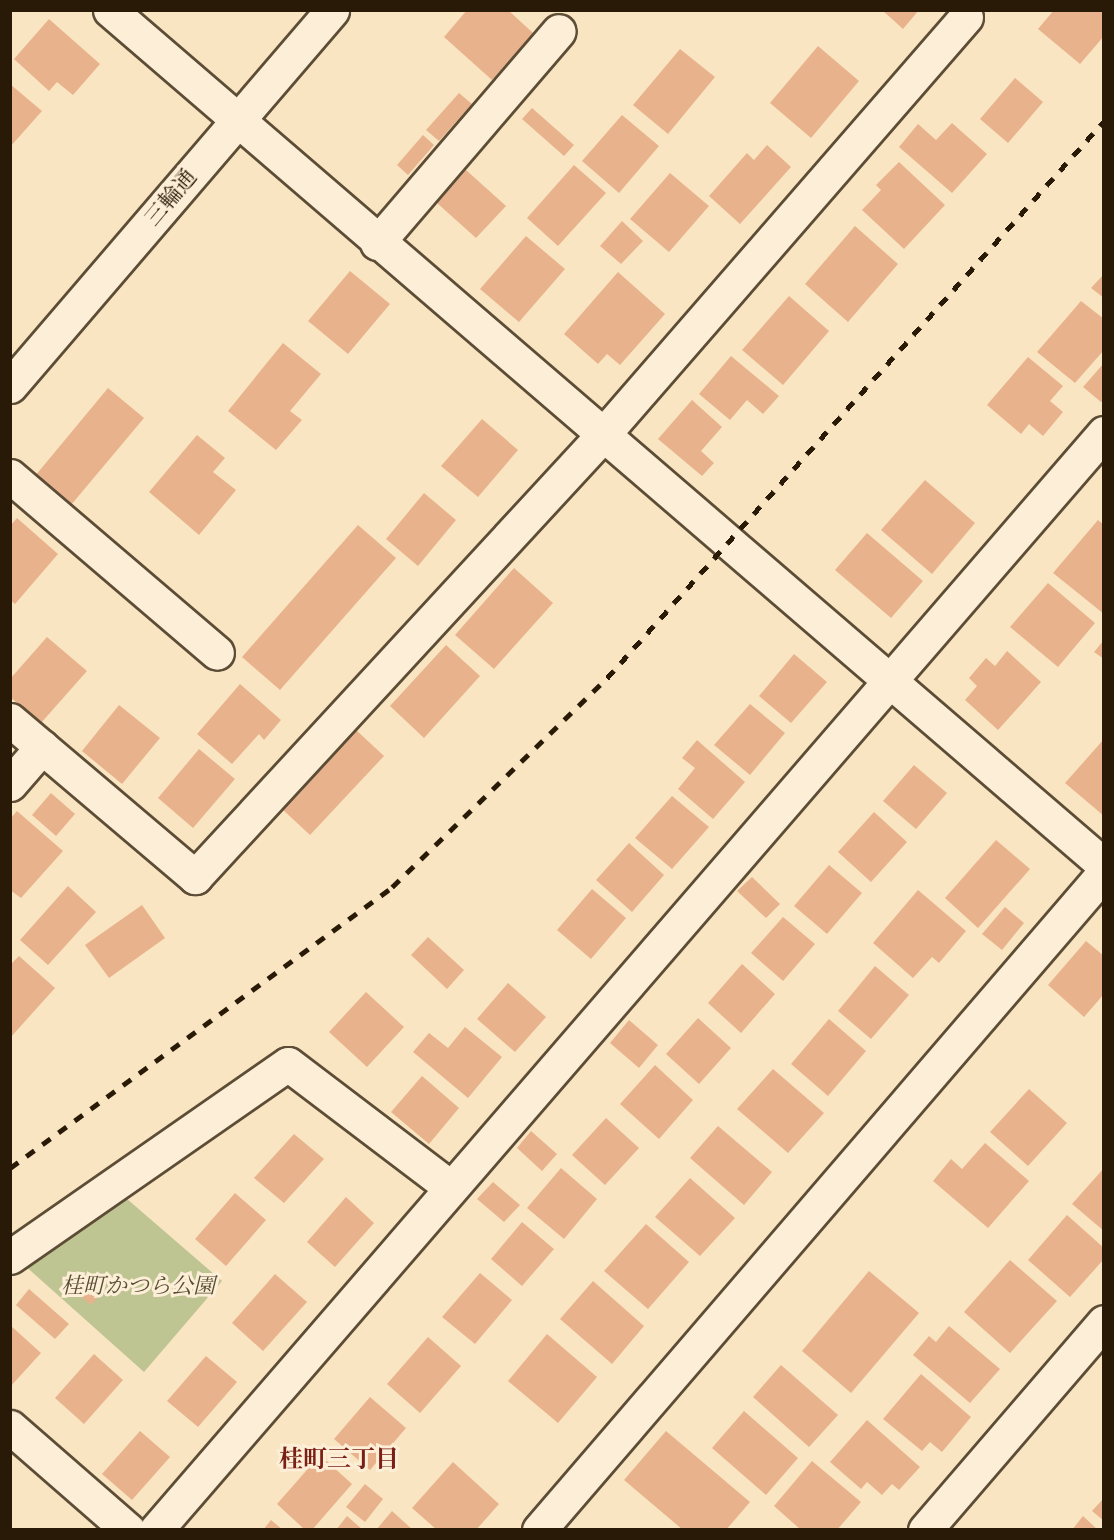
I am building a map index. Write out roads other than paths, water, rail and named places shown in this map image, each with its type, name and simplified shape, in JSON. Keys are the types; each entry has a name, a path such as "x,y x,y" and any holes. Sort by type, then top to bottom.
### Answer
{"street":[{"path":"110,10 236,122 1104,866"},
{"name":"三輪通","path":"10,386 332,10"},
{"path":"10,720 195,877 602,436 966,17"},
{"path":"377,243 559,31"},
{"path":"156,1530 449,1186 1104,433"},
{"path":"10,476 217,653"},
{"path":"10,783 42,747"},
{"path":"539,1530 1104,873"},
{"path":"10,1257 288,1064 449,1186"},
{"path":"925,1530 1104,1322"},
{"path":"10,1427 128,1530"}],"railway":[{"path":"10,1168 392,887 607,678 1104,121"}],"district":[{"name":"桂町三丁目","path":"339,1461"}],"park label":[{"name":"桂町かつら公園","path":"138,1287"}]}
